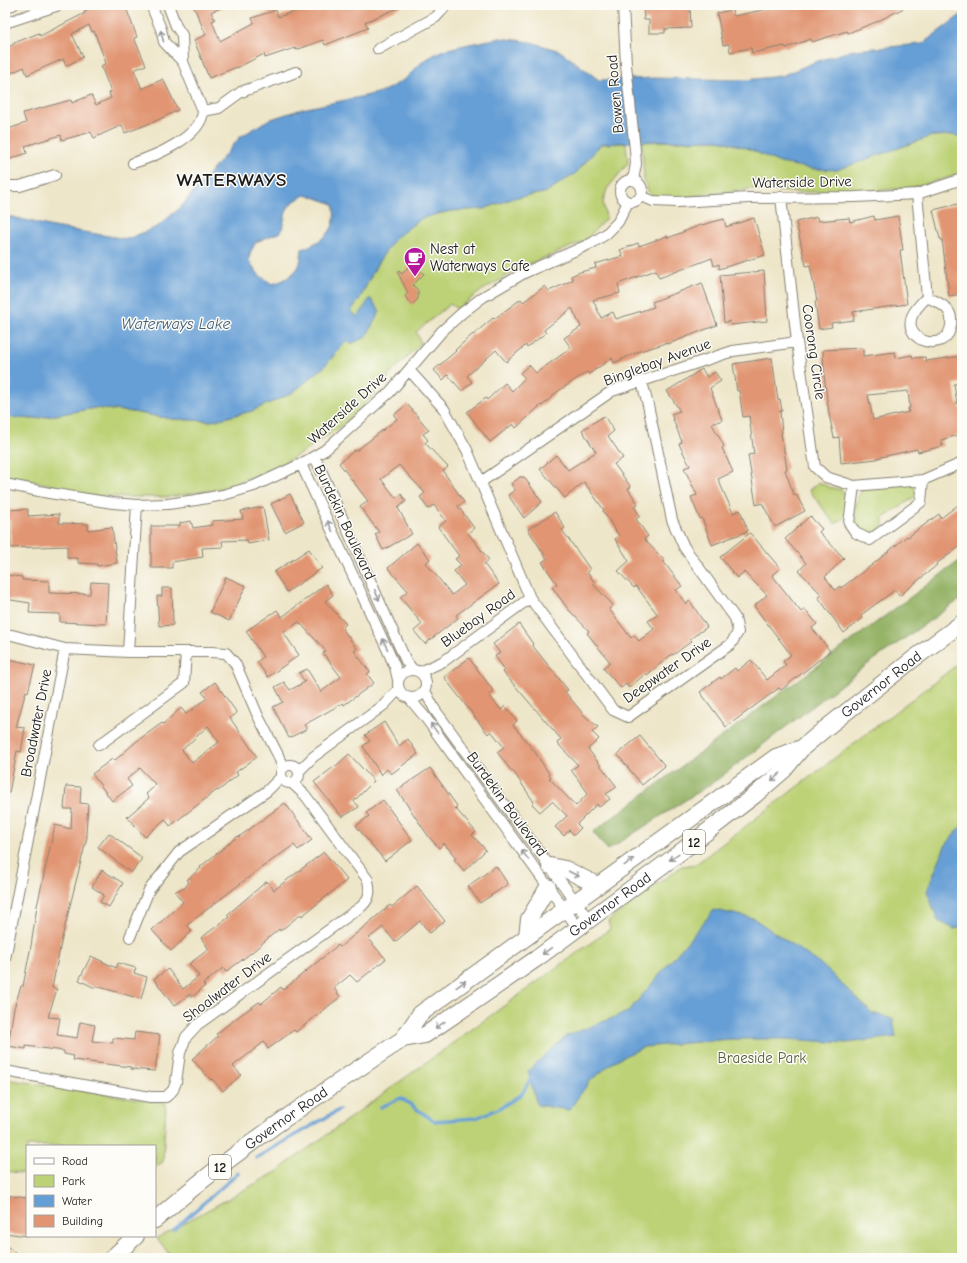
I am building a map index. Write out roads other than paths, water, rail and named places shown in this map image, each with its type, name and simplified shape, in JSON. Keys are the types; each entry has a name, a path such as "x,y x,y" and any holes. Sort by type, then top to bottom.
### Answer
{"main road":[{"name":"Governor Road","path":"403,1039 425,1035 536,959 674,857 755,795 784,770 802,748 962,622"},
{"name":"Governor Road","path":"156,1219 203,1180 288,1116 403,1039 420,1014 776,757 802,748"},
{"path":"550,866 565,869 597,885"},
{"path":"527,936 529,919 548,887"},
{"path":"112,1258 135,1237"}],"street":[{"path":"5,7 12,5"},
{"path":"5,23 59,5"},
{"path":"151,5 161,29 164,42 183,62"},
{"path":"132,163 152,157 167,150 194,130 201,122 203,111 183,62 182,36 176,26 168,5"},
{"path":"378,49 436,17 443,9 444,5"},
{"name":"Bowen Road","path":"623,5 626,64 636,164 633,180"},
{"path":"203,111 219,108 241,92 296,72"},
{"path":"5,186 20,186 55,175"},
{"name":"Waterside Drive","path":"641,196 653,201 677,202 781,197 855,197 917,194 962,179"},
{"path":"633,180 641,186 641,196 635,202 628,202 621,198 619,190 620,186 626,181 633,180"},
{"path":"917,194 927,297 911,317 911,325 913,331 921,340 934,342 940,341 948,333 952,322 951,316 944,306 927,297"},
{"name":"Coorong Circle","path":"781,197 797,342 815,467 826,477 854,486 923,480 962,463"},
{"name":"Waterside Drive","path":"5,484 49,493 113,503 137,505 168,504 223,495 254,486 315,457 331,445 390,392 442,331 467,309 524,272 592,243 606,234 618,222 628,202"},
{"name":"Binglebay Avenue","path":"481,482 612,391 733,351 797,342"},
{"name":"Deepwater Drive","path":"409,370 444,409 467,450 530,598 613,710 628,717 731,644 738,632 735,618 684,547 672,520 642,382"},
{"name":"Burdekin Boulevard","path":"315,457 406,661 416,671"},
{"name":"Burdekin Boulevard","path":"301,464 395,667 402,691 430,723 548,887 570,905"},
{"path":"854,486 849,523 856,533 870,540 922,502 923,480"},
{"path":"128,652 137,505"},
{"name":"Bluebay Road","path":"425,686 444,661 530,598"},
{"path":"12,635 65,649 128,652 226,653 235,663 258,716 278,755 290,774"},
{"name":"Broadwater Drive","path":"5,959 65,649"},
{"path":"99,745 184,683 186,652"},
{"name":"Bluebay Road","path":"416,671 444,661"},
{"path":"130,937 149,890 178,852 267,791 402,691 404,673 416,671 423,675 425,686 418,697 402,691"},
{"name":"Burdekin Boulevard","path":"425,686 435,710 550,866 570,905 583,924"},
{"name":"Shoalwater Drive","path":"5,1071 150,1097 166,1096 173,1090 176,1082 180,1053 186,1037 197,1025 362,906 368,900 370,891 368,880 290,774"}],"water":[{"name":"Waterways Lake","path":"962,14 962,137 952,135 932,136 837,170 813,169 780,163 747,148 719,140 653,141 601,144 575,174 544,193 513,198 484,209 450,211 422,218 395,238 377,264 359,300 351,311 358,317 370,298 380,311 366,337 353,343 345,342 324,367 292,393 252,411 211,421 172,419 133,412 95,408 33,419 5,417 5,217 13,217 53,227 127,239 157,227 181,207 240,137 268,120 302,109 384,91 405,79 423,61 443,50 500,38 531,42 560,51 599,80 655,78 745,80 781,76 815,62 853,50 922,44","holes":["305,195 333,204 334,221 332,227 323,238 302,249 299,266 291,275 280,282 272,284 259,275 249,261 250,253 256,242 281,232 289,206"]},
{"path":"962,825 962,926 955,929 938,921 927,891 945,846"},
{"path":"714,910 753,918 822,965 872,1013 893,1019 896,1037 847,1043 785,1039 730,1039 644,1047 616,1060 590,1081 569,1110 537,1105 528,1071 566,1036 628,1012"}],"waterway":[{"path":"381,1107 401,1098 434,1121 476,1118 500,1108 522,1094 530,1080 534,1078"},
{"path":"256,1158 339,1110"},
{"path":"174,1229 238,1173"}],"place":[{"name":"Nest at Waterways Cafe","path":"415,278"}],"district":[{"name":"WATERWAYS","path":"232,179"}],"park label":[{"name":"Braeside Park","path":"762,1058"}]}
